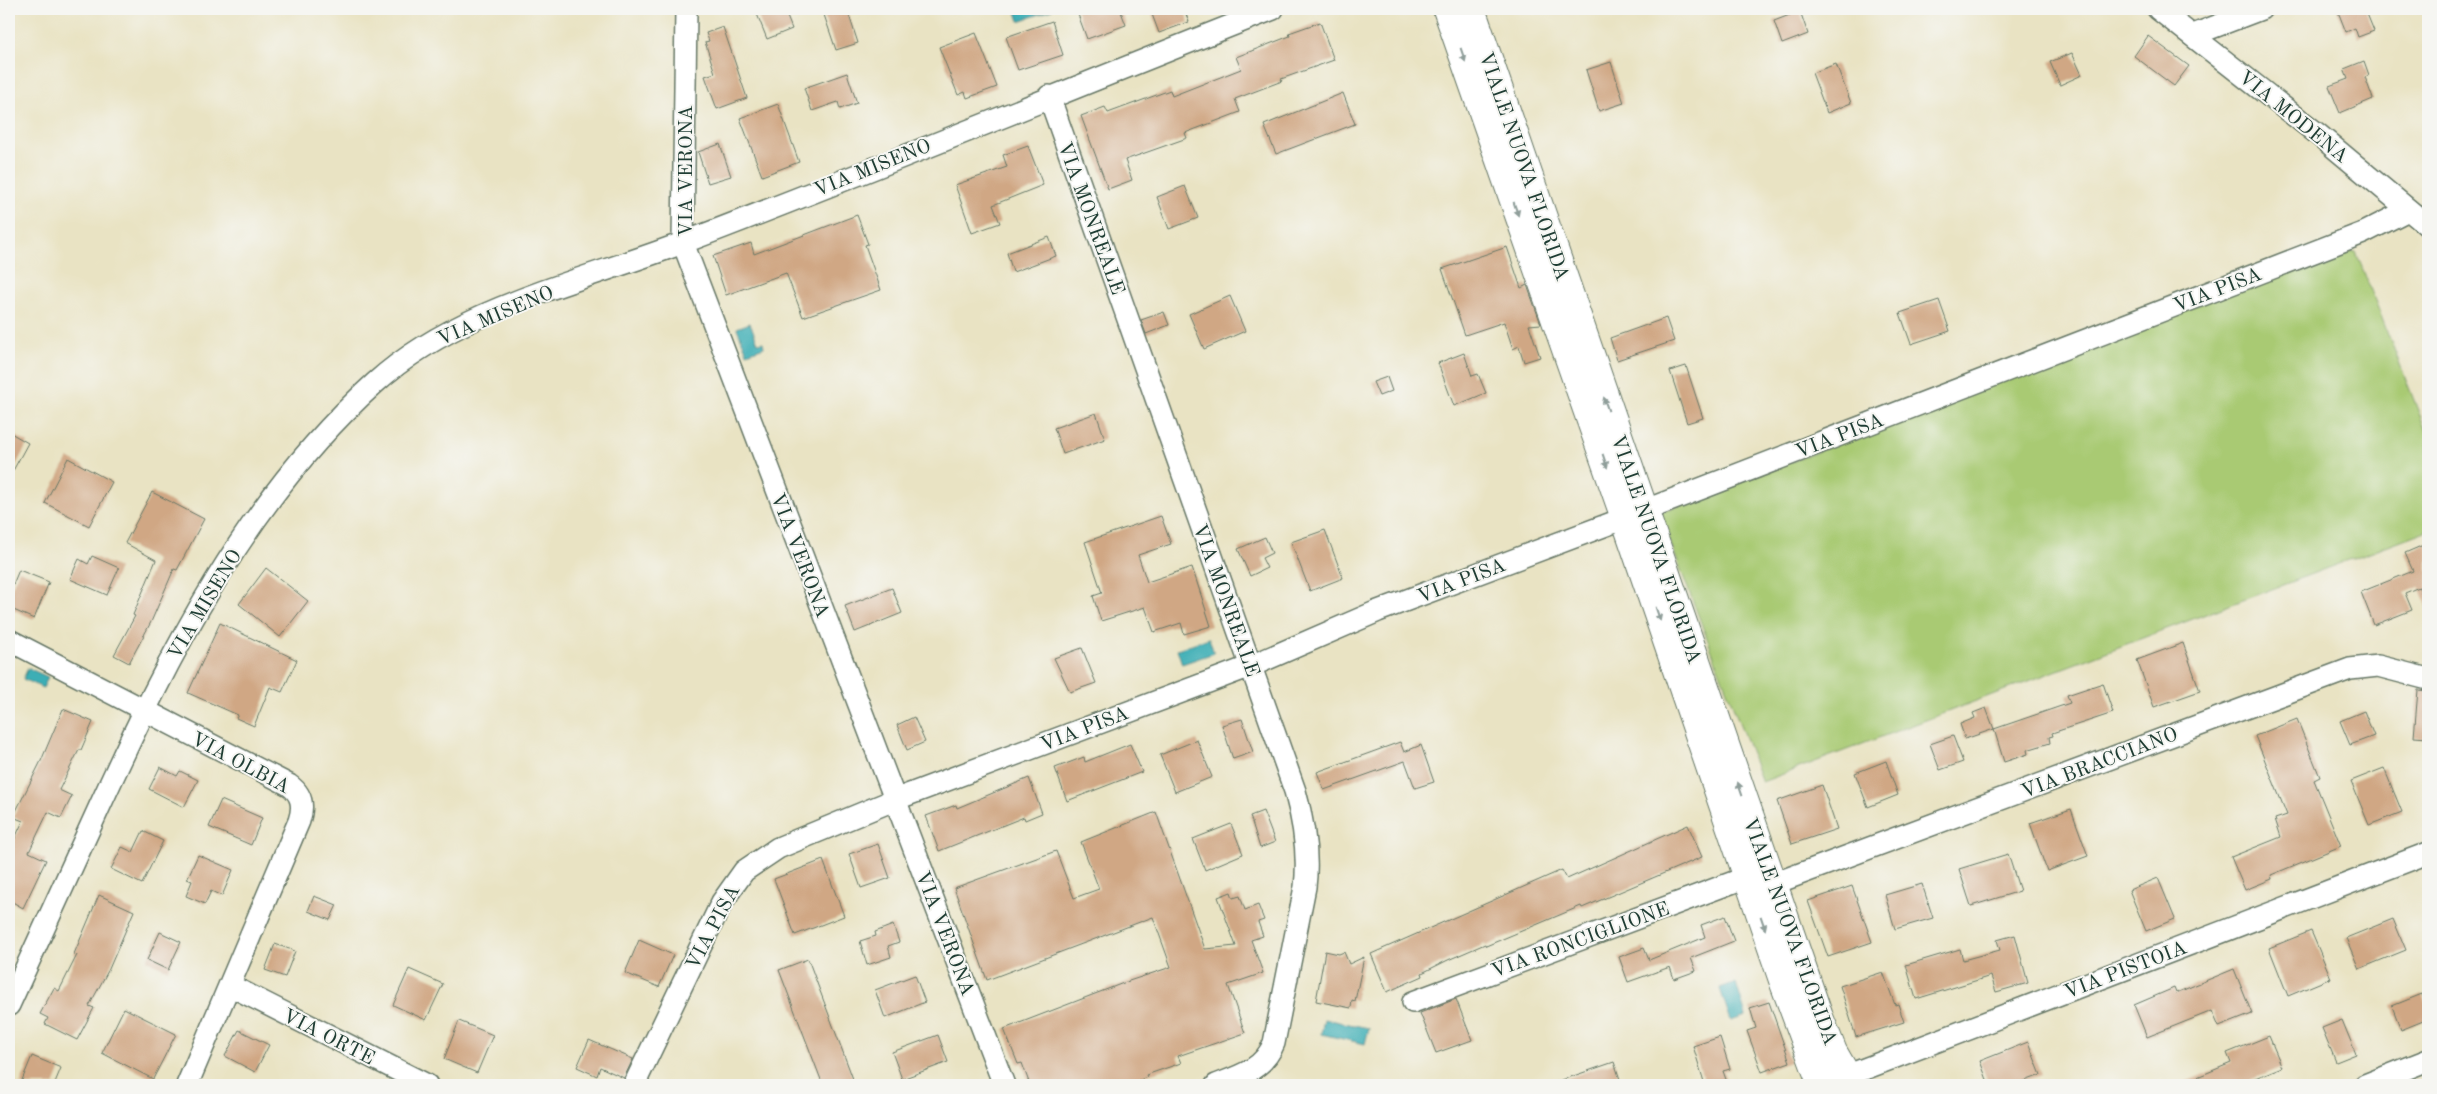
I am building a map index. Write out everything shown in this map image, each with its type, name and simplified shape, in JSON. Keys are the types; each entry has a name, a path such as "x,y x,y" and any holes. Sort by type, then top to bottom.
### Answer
{"street":[{"name":"VIA MISENO","path":"9,1005 144,711 198,610 243,540 286,481 326,432 382,377 431,342 481,316 683,243 1049,96 1273,9"},
{"name":"VIALE NUOVA FLORIDA","path":"1447,9 1634,515"},
{"name":"VIALE NUOVA FLORIDA","path":"1471,9 1634,515 1714,747 1773,884 1823,1028 1833,1083"},
{"name":"VIA MODENA","path":"2158,9 2319,135 2428,226"},
{"path":"2193,35 2260,9"},
{"name":"VIA VERONA","path":"689,10 683,243 1004,1085"},
{"name":"VIA MONREALE","path":"1049,96 1251,666 1299,806 1305,838 1306,880 1278,1025 1271,1050 1262,1063 1251,1071 1216,1085"},
{"name":"VIA PISA","path":"634,1085 722,902 744,871 762,857 784,845 894,800 1251,666 1378,611 1634,515 2354,237 2408,210"},
{"name":"VIA OLBIA","path":"9,640 289,785 296,791 302,801 300,821 187,1085"},
{"name":"VIA BRACCIANO","path":"1773,884 2350,669 2378,666 2428,679"},
{"name":"VIALE NUOVA FLORIDA","path":"1714,747 1747,877 1804,1041 1833,1083"},
{"name":"VIA PISTOIA","path":"1833,1083 2428,853"},
{"path":"1747,877 1754,877 1765,885 1773,884"},
{"name":"VIA RONCIGLIONE","path":"1412,1002 1747,877"},
{"name":"VIA ORTE","path":"231,986 427,1085"},
{"path":"2365,1085 2428,1060"}],"green space":[{"path":"2342,249 2356,252 2428,436 2428,530 1762,782 1659,513"}],"water":[{"path":"1015,9 1052,9 1052,10 1019,21"},
{"path":"750,323 758,343 763,342 764,347 747,353 737,328"},
{"path":"1209,638 1214,653 1182,664 1177,649"},
{"path":"28,668 48,677 43,688 23,679"},
{"path":"1736,983 1746,1016 1731,1021 1720,989"},
{"path":"1324,1019 1369,1028 1365,1044 1321,1034"}],"building":[{"path":"755,9 784,9 792,29 767,39"},
{"path":"822,9 847,9 858,43 836,50"},
{"path":"1076,9 1120,9 1126,25 1087,39"},
{"path":"1150,9 1184,9 1189,22 1159,33"},
{"path":"2337,9 2365,9 2374,31 2358,37 2355,28 2346,32"},
{"path":"1800,11 1808,34 1782,44 1774,21"},
{"path":"1052,21 1063,55 1018,70 1006,37"},
{"path":"1320,22 1334,60 1281,79 1282,81 1235,99 1240,112 1185,133 1187,138 1125,160 1132,180 1108,189 1081,116 1105,107 1108,113 1170,90 1172,96 1241,69 1236,57 1290,36 1289,33"},
{"path":"723,27 747,98 717,109 705,76 715,73 705,42 709,41 706,33"},
{"path":"976,33 997,87 967,98 965,92 958,95 939,47"},
{"path":"2148,36 2189,66 2174,86 2134,56"},
{"path":"2072,53 2082,75 2060,85 2050,62"},
{"path":"2364,61 2369,75 2365,77 2373,99 2340,113 2329,86 2348,79 2344,69"},
{"path":"1611,62 1624,103 1599,111 1586,70"},
{"path":"1836,64 1851,103 1827,113 1812,73"},
{"path":"847,73 857,103 840,109 838,102 812,111 804,88"},
{"path":"1343,93 1355,124 1276,154 1264,125"},
{"path":"778,104 799,162 762,176 740,118"},
{"path":"720,144 731,176 708,183 698,152"},
{"path":"1028,146 1043,185 993,205 1000,223 972,233 955,185 1007,167 1003,155"},
{"path":"1185,186 1198,218 1169,229 1157,197"},
{"path":"857,215 868,244 865,245 881,290 803,317 786,273 726,295 713,256 751,243 754,254"},
{"path":"1049,237 1056,256 1013,272 1007,253"},
{"path":"1507,247 1521,288 1527,285 1541,324 1529,325 1540,357 1524,362 1519,346 1513,349 1504,322 1465,335 1442,269"},
{"path":"1230,296 1245,331 1204,349 1189,314"},
{"path":"1939,300 1950,331 1911,344 1900,313"},
{"path":"1164,312 1169,325 1146,334 1141,320"},
{"path":"1666,318 1674,341 1617,360 1610,338"},
{"path":"1464,353 1472,376 1478,374 1486,393 1454,406 1438,363"},
{"path":"1686,366 1703,418 1687,423 1670,371"},
{"path":"1387,377 1392,391 1379,396 1373,382"},
{"path":"1096,413 1105,439 1063,454 1054,428"},
{"path":"9,432 28,443 9,478"},
{"path":"68,458 112,482 89,526 45,503"},
{"path":"152,492 204,519 177,570 174,569 151,622 129,663 114,655 135,616 133,615 156,560 125,543"},
{"path":"1161,516 1171,544 1138,555 1147,582 1192,567 1211,626 1184,634 1181,623 1154,632 1145,607 1101,621 1093,596 1102,593 1085,542"},
{"path":"1325,530 1343,578 1310,591 1291,542"},
{"path":"1265,537 1272,553 1262,558 1267,568 1250,576 1238,549"},
{"path":"2428,543 2428,608 2419,587 2405,593 2412,610 2374,625 2361,592 2413,571 2405,553"},
{"path":"92,556 119,568 107,595 70,579 79,559 88,564"},
{"path":"266,568 308,601 280,637 239,604"},
{"path":"19,570 49,582 34,619 9,608 9,594"},
{"path":"892,588 902,613 855,632 845,606"},
{"path":"220,623 297,660 282,692 270,687 254,726 236,718 238,715 188,693"},
{"path":"2183,643 2200,691 2154,707 2137,660"},
{"path":"1082,648 1096,683 1070,692 1054,658"},
{"path":"2103,683 2113,713 2052,733 2053,736 2049,737 2050,743 2027,750 2028,754 2004,762 1994,729 2070,703 2067,695"},
{"path":"2418,690 2428,691 2428,738 2414,737"},
{"path":"1986,708 1994,729 1965,739 1960,724 1975,718 1973,713"},
{"path":"63,709 93,722 81,750 79,750 59,790 72,796 61,818 48,812 29,852 46,860 23,908 9,900 9,851 23,821 13,817 41,761"},
{"path":"2364,711 2374,736 2350,745 2340,721"},
{"path":"914,717 925,742 907,750 897,725"},
{"path":"1242,719 1253,752 1233,759 1222,725"},
{"path":"2297,719 2320,777 2314,780 2341,846 2271,875 2272,879 2245,890 2231,857 2281,837 2275,819 2287,815 2255,736"},
{"path":"1953,736 1963,762 1940,770 1930,744"},
{"path":"1197,740 1212,777 1175,792 1160,755"},
{"path":"1400,742 1404,752 1421,745 1434,782 1415,788 1405,761 1324,790 1317,772"},
{"path":"1130,744 1142,772 1067,801 1055,768 1084,757 1085,762"},
{"path":"1886,761 1898,795 1868,807 1855,773"},
{"path":"160,767 177,776 180,771 198,780 184,807 149,789"},
{"path":"2384,768 2402,812 2369,825 2351,781"},
{"path":"1029,778 1042,813 1025,820 1024,817 939,851 926,816 956,805 957,808"},
{"path":"1822,785 1837,829 1792,844 1777,801"},
{"path":"221,800 262,818 251,845 209,827"},
{"path":"2071,809 2088,856 2047,871 2030,823"},
{"path":"1263,811 1275,842 1260,848 1250,816"},
{"path":"1156,812 1205,949 1236,946 1218,897 1231,892 1233,898 1240,896 1245,910 1258,905 1264,920 1258,922 1263,936 1251,940 1263,973 1228,985 1245,1033 1178,1056 1181,1063 1146,1075 1147,1077 1127,1085 1030,1085 1022,1063 1018,1064 1004,1029 1126,982 1171,967 1153,917 987,980 954,888 1056,851 1074,898 1099,889 1081,842"},
{"path":"1231,824 1243,854 1205,870 1193,839"},
{"path":"1688,825 1702,857 1582,908 1581,906 1486,946 1485,944 1448,960 1422,973 1423,976 1387,992 1371,954 1562,870 1567,879"},
{"path":"143,831 163,841 142,884 111,869 122,847 133,852"},
{"path":"878,844 890,878 861,888 849,854"},
{"path":"2008,854 2020,891 1971,906 1959,869"},
{"path":"198,855 233,870 222,896 211,891 205,904 186,896 192,881 187,879"},
{"path":"823,860 844,916 795,935 774,879"},
{"path":"2158,878 2175,919 2146,931 2129,890"},
{"path":"1922,884 1933,918 1895,929 1885,895"},
{"path":"1852,886 1872,942 1828,957 1808,901"},
{"path":"99,895 134,911 109,969 89,1006 94,1008 77,1040 45,1024 48,1018 40,1014 54,988 59,991 77,955 74,954"},
{"path":"314,896 337,905 330,920 308,911"},
{"path":"1725,916 1734,941 1691,958 1696,971 1674,979 1670,967 1628,982 1619,957 1644,948 1649,960 1705,937 1701,925"},
{"path":"2393,919 2406,950 2359,969 2346,938"},
{"path":"893,925 899,942 888,946 891,957 867,965 860,941 876,936 875,932"},
{"path":"2311,931 2331,978 2288,996 2269,948"},
{"path":"160,932 181,942 168,970 147,960"},
{"path":"2015,935 2028,983 1996,992 1991,976 1916,999 1906,965 1960,949 1963,960 2000,950 1997,940"},
{"path":"639,940 673,955 659,987 625,973"},
{"path":"275,944 295,951 285,977 265,970"},
{"path":"1325,951 1339,954 1344,952 1349,964 1364,957 1355,1001 1352,1000 1351,1008 1316,1001"},
{"path":"808,959 853,1079 837,1085 823,1085 779,970"},
{"path":"409,969 443,984 426,1020 393,1005"},
{"path":"2234,969 2252,1014 2219,1027 2212,1011 2147,1037 2134,1005 2174,988 2176,993"},
{"path":"1883,972 1895,1005 1898,1004 1904,1022 1856,1037 1840,986"},
{"path":"915,975 925,1002 885,1018 875,990"},
{"path":"2422,994 2428,1009 2428,1019 2401,1030 2392,1006"},
{"path":"1456,999 1472,1040 1436,1053 1420,1013"},
{"path":"1769,1002 1790,1062 1762,1072 1747,1031 1756,1028 1750,1008"},
{"path":"124,1008 176,1034 153,1079 102,1053"},
{"path":"2342,1020 2356,1054 2336,1062 2322,1028"},
{"path":"459,1021 493,1035 477,1073 444,1059"},
{"path":"239,1030 269,1045 255,1072 225,1056"},
{"path":"938,1035 948,1062 902,1079 892,1052"},
{"path":"2269,1036 2282,1067 2238,1085 2178,1085 2231,1063 2227,1053"},
{"path":"1720,1037 1730,1069 1723,1071 1728,1085 1705,1085 1693,1046"},
{"path":"589,1040 633,1059 624,1078 600,1067 597,1076 577,1067"},
{"path":"2028,1042 2041,1075 2014,1085 1989,1085 1980,1061"},
{"path":"32,1056 61,1068 54,1085 20,1085"},
{"path":"1614,1062 1622,1085 1554,1085 1553,1083"}]}
